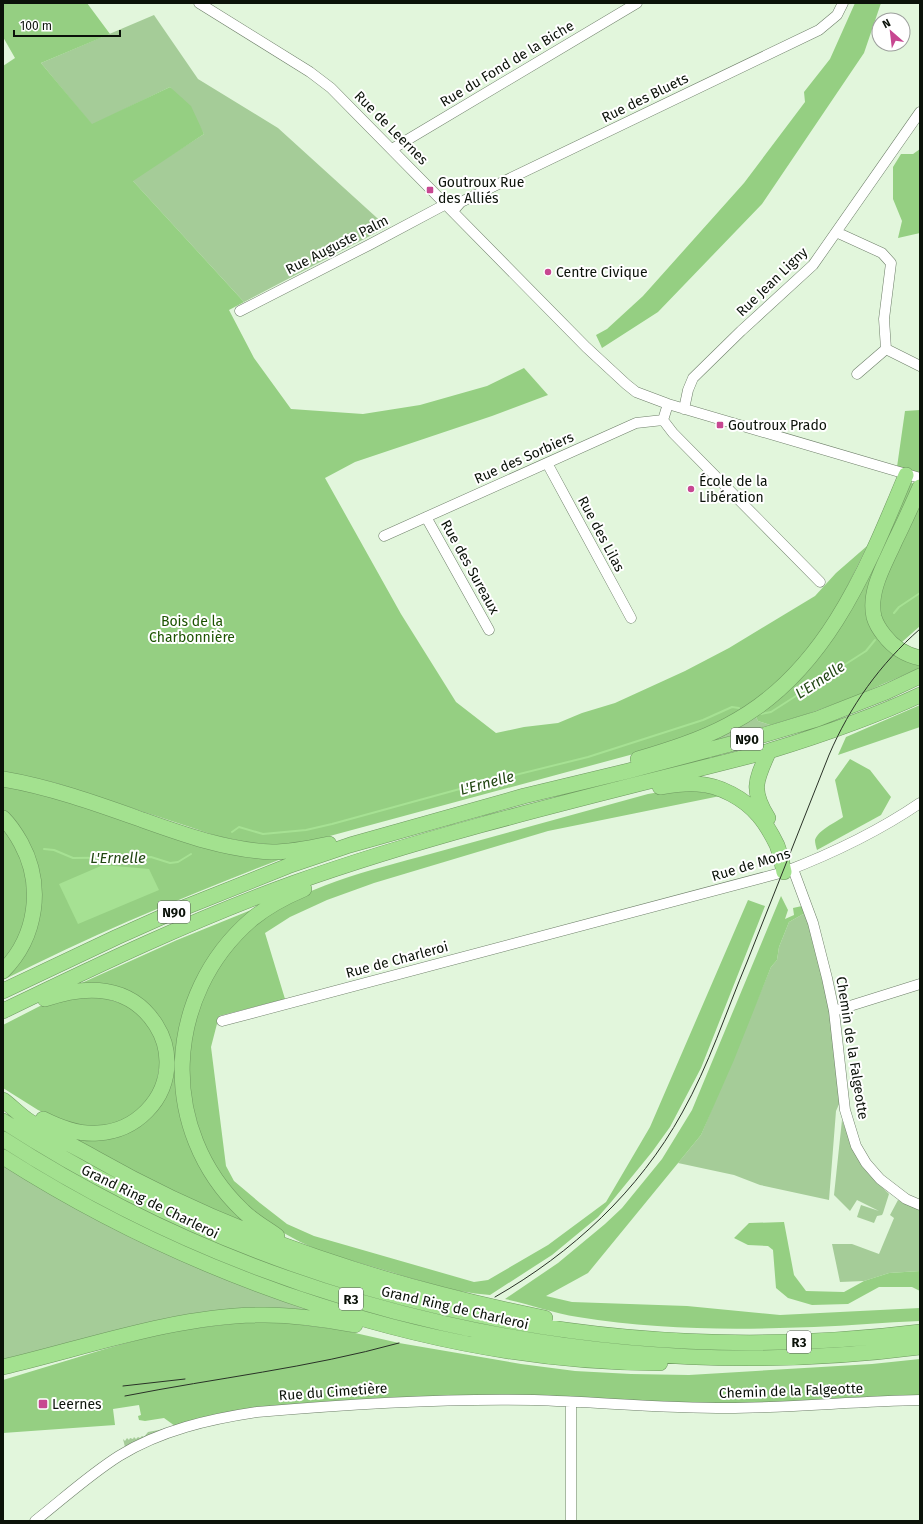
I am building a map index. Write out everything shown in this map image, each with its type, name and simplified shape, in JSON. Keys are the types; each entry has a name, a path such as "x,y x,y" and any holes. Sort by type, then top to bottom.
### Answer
{"highway":[{"path":"568,784 587,775 705,736 729,724 778,690 798,671 837,621 865,571 913,476"},
{"path":"920,488 877,583 873,599 873,609 874,617 878,626 893,645 906,653 920,658"},
{"name":"N90","path":"3,991 173,912 288,866 350,845 429,822 568,784 636,769 757,737 818,719 886,692 920,676"},
{"name":"N90","path":"4,1010 125,953 238,904 344,866 405,846 455,832 769,751 823,735 893,708 920,695"},
{"path":"769,751 759,772 756,787 759,803 776,829 788,870"},
{"path":"3,779 53,789 188,836 224,845 273,852 300,850 335,842 350,845"},
{"path":"633,786 652,788 698,784 717,788 732,794 759,816 777,846 788,870"},
{"path":"3,818 17,835 26,852 32,869 35,889 34,908 30,926 22,947 11,963 3,971"},
{"path":"298,1249 262,1226 243,1211 212,1173 190,1127 185,1105 182,1078 182,1056 191,1010 209,969 236,935 252,919 273,904 319,883 344,866"},
{"path":"3,1100 54,1124 77,1132 98,1134 119,1130 136,1121 149,1110 158,1098 164,1083 167,1063 166,1046 159,1030 149,1014 138,1004 117,993 100,990 79,990 54,996 27,1006 4,1010"},
{"path":"3,1100 27,1119 113,1168 173,1199 259,1235 298,1249 422,1289 474,1302 565,1322 658,1332 677,1341"},
{"name":"Grand Ring de Charleroi","path":"3,1121 43,1147 91,1174 168,1213 232,1242 306,1269 367,1288 436,1306 504,1321 560,1330 677,1341 728,1343 845,1340 920,1332"},
{"name":"Grand Ring de Charleroi","path":"3,1139 97,1195 162,1227 229,1256 297,1281 365,1303 435,1321 558,1344 624,1352 730,1358 848,1354 920,1347"},
{"path":"3,1157 90,1208 156,1241 219,1268 324,1307 434,1338 512,1352 621,1363 692,1363 730,1358"},
{"path":"3,1367 166,1326 232,1316 258,1315 307,1318 362,1326 414,1338 434,1338"}],"street":[{"name":"Rue de Leernes","path":"199,3 310,72 331,88 581,341 636,392 647,398 913,476"},
{"name":"Rue du Fond de la Biche","path":"392,149 637,3"},
{"name":"Rue des Bluets","path":"449,207 818,30 837,15 843,3"},
{"name":"Rue Jean Ligny","path":"684,409 688,390 693,378 741,331 813,265 905,136 920,112"},
{"name":"Rue Auguste Palm","path":"240,311 369,245 449,207"},
{"path":"836,232 882,254 891,263 884,319 886,349"},
{"path":"886,349 920,366"},
{"path":"857,374 886,349"},
{"path":"668,404 663,420 679,439 820,582"},
{"name":"Rue des Sorbiers","path":"384,536 636,423 663,420"},
{"name":"Rue des Lilas","path":"547,463 631,618"},
{"name":"Rue des Sureaux","path":"426,517 489,630"},
{"name":"Rue de Mons","path":"579,926 788,870 857,839 898,818 920,803"},
{"name":"Chemin de la Falgeotte","path":"788,870 813,923 827,978 834,1011 845,1110 856,1146 866,1163 880,1178 906,1199 920,1205"},
{"name":"Rue de Charleroi","path":"222,1021 579,926"},
{"path":"834,1011 920,984"},
{"name":"Rue du Cimetière","path":"35,1521 121,1455 149,1441 187,1427 209,1421 257,1412 440,1400 571,1402 663,1407"},
{"name":"Chemin de la Falgeotte","path":"663,1407 774,1407 920,1400"},
{"path":"571,1402 571,1521"}],"shaded area":[{"path":"154,15 198,79 278,128 387,227 244,302 132,180 204,134 199,125 170,87 92,125 41,63"},
{"path":"754,713 758,721 770,725 692,747"},
{"path":"103,865 149,869 159,890 78,924 59,884"},
{"path":"805,913 823,978 835,1044 840,1102 836,1111 829,1200 760,1185 734,1175 678,1163 701,1135 771,967 777,960 779,947 789,922"},
{"path":"842,1120 849,1138 873,1178 889,1194 882,1215 877,1216 874,1223 857,1217 861,1205 879,1211 857,1200 850,1211 834,1195"},
{"path":"3,1165 328,1314 295,1311 3,1362"},
{"path":"898,1200 920,1210 920,1271 889,1273 864,1281 840,1282 832,1244 852,1244 879,1254 894,1218 890,1215"},
{"path":"164,1429 125,1447 123,1439 125,1441 127,1438 129,1440 130,1438 133,1439 134,1437 136,1439 142,1436 144,1437 148,1432"}],"green space":[{"name":"Bois de la Charbonnière","path":"3,3 87,3 110,34 41,63 92,124 170,87 191,106 204,134 133,181 244,302 229,310 254,358 291,409 363,414 420,405 487,386 524,368 548,395 492,416 355,462 325,478 401,614 456,702 496,733 524,727 558,723 582,713 615,703 685,671 729,648 815,596 836,573 867,546 837,606 814,642 786,674 754,701 736,713 699,732 641,752 315,840 281,845 251,843 217,836 56,783 3,772 3,66 15,58 3,37"},
{"path":"855,3 881,3 878,12 871,12 871,32 864,53 762,204 658,312 602,348 596,335 607,329 643,296 744,183 805,102 804,92 830,59"},
{"path":"920,149 920,233 898,238 902,221 893,199 893,167 901,154 913,154"},
{"path":"920,410 920,473 897,467 905,411"},
{"path":"910,482 914,484 870,612 920,661 920,668 851,698 807,714 770,725 758,721 754,713 796,679"},
{"path":"920,500 920,626 902,642 894,637 882,621 879,607 883,583"},
{"path":"920,705 920,727 838,755 846,737"},
{"path":"850,759 870,770 891,797 881,815 817,850 815,840 817,836 823,830 843,817 835,780"},
{"path":"3,782 289,856 144,914 3,980 38,891 3,812"},
{"path":"677,789 725,795 548,831 374,883 327,900 290,917 265,933 285,999 219,1016 211,1047 226,1166 234,1181 260,1203 287,1224 314,1236 474,1282 488,1280 548,1245 606,1202 650,1127 748,900 765,906 701,1068 670,1127 652,1152 598,1217 552,1255 490,1295 464,1292 438,1286 315,1249 290,1237 274,1227 259,1216 232,1190 211,1159 200,1136 190,1089 189,1064 194,1022 205,991 221,963 253,927 283,905 326,885 349,877 648,794"},
{"path":"3,827 24,865 28,883 24,923 16,943 3,961"},
{"path":"781,896 788,910 785,919 794,915 793,908 802,906 805,913 789,922 779,947 777,960 771,967 734,1060 701,1135 588,1273 546,1296 572,1302 687,1306 780,1315 920,1308 920,1321 784,1328 725,1329 666,1327 578,1317 505,1299 558,1263 605,1224 622,1208 662,1159 692,1110"},
{"path":"266,904 239,925 186,1012 187,1129 258,1228 169,1190 62,1132 108,1136 166,1089 156,1015 75,986 177,940"},
{"path":"97,996 129,1006 153,1029 161,1056 156,1086 149,1101 135,1115 117,1124 98,1127 76,1125 57,1119 38,1110 3,1088 3,1025 40,1006 66,999"},
{"path":"784,1222 794,1275 806,1291 844,1292 864,1281 889,1273 920,1271 920,1291 912,1287 879,1287 848,1304 812,1305 788,1298 776,1288 773,1250 768,1246 748,1245 734,1238 749,1223"},
{"path":"265,1320 342,1330 399,1343 521,1364 575,1371 689,1375 872,1364 920,1359 920,1396 709,1405 424,1397 175,1426 164,1418 145,1421 139,1420 138,1416 141,1415 139,1405 113,1409 115,1425 3,1433 3,1380 170,1331"}],"waterway":[{"name":"L'Ernelle","path":"894,613 899,607 920,593"},
{"name":"L'Ernelle","path":"761,714 771,712 866,651 875,640"},
{"name":"L'Ernelle","path":"232,832 239,827 263,834 306,830 332,824 467,787 588,757 703,720 732,707 739,708"},
{"name":"L'Ernelle","path":"44,849 54,850 73,858 151,857 170,863 178,862 191,854"}],"tram line":[{"path":"495,1297 551,1261 601,1218 624,1194 665,1141 692,1095 701,1076 837,737 856,703 879,671 905,642 920,629"},
{"path":"125,1396 297,1366 365,1352 399,1343"},
{"path":"123,1386 185,1379"}],"place":[{"name":"Goutroux Rue des Alliés","path":"430,190"},
{"name":"Centre Civique","path":"548,272"},
{"name":"Goutroux Prado","path":"720,425"},
{"name":"École de la Libération","path":"691,489"},
{"name":"Leernes","path":"43,1404"}]}
